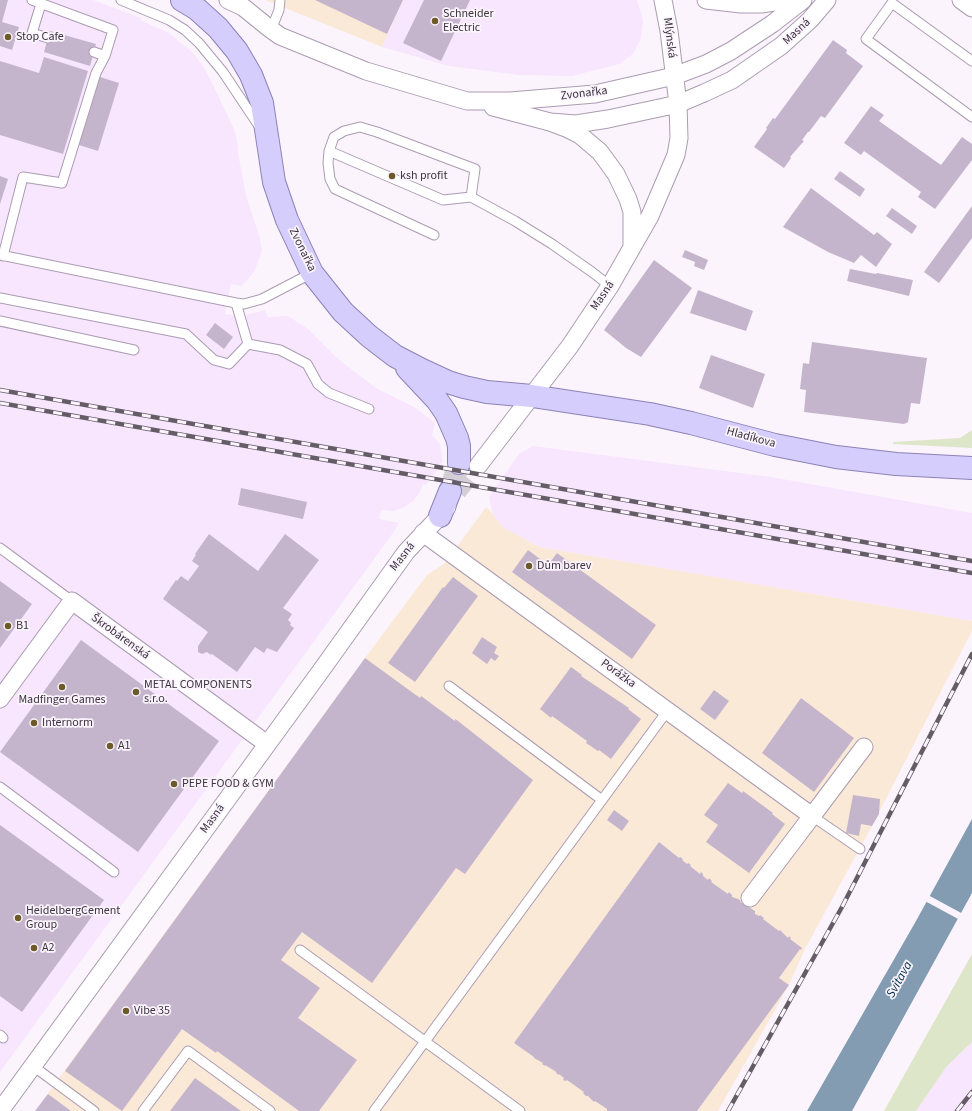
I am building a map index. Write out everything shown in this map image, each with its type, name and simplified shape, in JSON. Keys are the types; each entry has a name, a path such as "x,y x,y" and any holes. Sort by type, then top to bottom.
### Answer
{"main road":[{"name":"Zvonařka","path":"182,0 197,9 209,19 227,38 245,63 254,80 262,103 274,182 280,200 312,273 343,312 369,336 395,356 433,376 464,387 487,392 532,396"},
{"path":"395,356 437,400 446,412 459,446 468,464"},
{"name":"Hladíkova","path":"532,396 650,414 776,445 836,457 896,464 972,468"},
{"path":"440,516 454,492"}],"street":[{"name":"Zvonařka","path":"228,0 249,11 276,33 366,71 467,101 510,102 565,97 614,90 674,76"},
{"name":"Mlýnská","path":"663,0 668,21 674,76"},
{"path":"706,0 735,4 761,4 787,0"},
{"name":"Masná","path":"468,464 532,396 570,346 632,250 656,203 676,155 679,138 678,104 674,76 706,64 731,51 772,24 803,0"},
{"name":"Masná","path":"678,104 723,85 775,50 800,29 827,0"},
{"path":"961,0 972,8"},
{"path":"467,101 550,122 566,128 590,142 600,152 616,174 628,199 632,212 632,250"},
{"path":"550,122 576,124 608,119 678,104"},
{"name":"Masná","path":"0,1111 406,552 440,516"},
{"name":"Porážka","path":"423,533 812,816"},
{"path":"0,699 72,601"},
{"name":"Škrobárenská","path":"72,601 268,744"},
{"path":"750,898 864,747"}],"lane":[{"path":"32,0 113,30 105,56 96,73 62,183 24,176 2,255 244,304 262,299 312,273"},
{"path":"121,0 169,20 185,30 199,43 223,72 266,136"},
{"path":"276,33 280,0"},
{"path":"972,61 892,3 866,39 972,116"},
{"path":"41,4 32,33 48,38"},
{"path":"94,52 105,56"},
{"path":"434,235 335,189 330,179 328,163 329,151 334,137 344,131 360,127 475,169 471,197"},
{"path":"329,151 443,200 471,197 515,221 552,244 610,286"},
{"path":"0,298 186,334 214,360 229,364 248,344"},
{"path":"236,303 248,344"},
{"path":"0,321 134,350"},
{"path":"248,344 280,350 307,364 318,384 329,393 369,409"},
{"path":"0,548 72,601"},
{"path":"449,686 602,800"},
{"path":"374,1111 668,710"},
{"path":"0,787 114,872"},
{"path":"812,816 860,849"},
{"path":"300,950 520,1111"},
{"path":"143,1111 188,1050 270,1111"},
{"path":"33,1066 94,1111"}],"shaded area":[{"path":"0,0 93,0 141,18 140,20 169,33 193,53 203,66 233,127 237,140 246,195 260,239 262,251 254,272 242,286 231,284 225,314 242,316 265,310 268,317 288,316 308,329 338,359 376,388 414,407 435,423 432,435 440,444 443,461 426,485 423,484 420,492 413,501 403,508 393,511 381,510 379,519 399,523 393,533 0,1072"},
{"path":"265,0 403,0 382,47"},
{"path":"403,0 637,0 643,21 641,38 633,54 619,64 572,76 519,75 449,66 382,47"},
{"path":"533,446 771,477 972,513 972,621 539,547 500,525 493,514 489,497 519,454"},
{"path":"486,507 493,514 500,525 539,547 972,621 972,631 872,826 805,949 789,985 718,1111 35,1111 365,658 427,575 445,563"},
{"path":"972,1042 972,1111 916,1111 947,1066"}],"green space":[{"path":"972,430 972,448 893,444 893,442 960,438"},
{"path":"972,954 972,1042 947,1066 916,1111 884,1111"}],"water":[{"name":"Svitava","path":"972,819 972,893 852,1111 807,1111 916,921"}],"pier":[{"path":"928,895 963,914 960,920 925,901"}],"building":[{"name":"Stop Cafe","path":"0,0 8,0 2,22 19,27 12,50 0,46"},
{"path":"315,0 403,0 387,34"},
{"path":"424,0 470,0 441,61 403,43"},
{"path":"50,31 96,44 90,66 44,52"},
{"path":"833,40 847,50 846,53 863,66 825,118 821,116 808,132 802,140 804,141 790,157 791,158 784,168 754,147 773,118 775,119"},
{"path":"44,57 88,71 63,154 0,135 0,61 39,73"},
{"path":"100,77 119,83 98,151 79,145"},
{"path":"871,106 884,115 879,121 941,165 962,137 972,144 972,160 935,209 918,197 921,192 864,151 861,155 844,143"},
{"path":"840,171 865,189 860,197 834,179"},
{"path":"0,176 8,179 0,204"},
{"path":"811,188 874,235 877,232 892,244 876,267 861,255 854,263 828,252 783,227"},
{"path":"972,206 972,238 939,283 924,272"},
{"path":"892,208 917,226 912,234 886,216"},
{"path":"685,250 708,260 704,270 694,266 695,262 682,257"},
{"path":"654,260 692,288 641,357 626,348 604,330"},
{"path":"850,269 913,280 909,296 847,281"},
{"path":"698,290 753,311 746,331 690,313"},
{"path":"215,323 233,337 224,349 206,335"},
{"path":"812,342 927,358 920,404 911,403 908,422 904,424 804,412 806,390 800,389 803,363 809,364"},
{"path":"711,355 765,374 753,408 699,388"},
{"path":"241,488 307,502 303,519 238,505"},
{"path":"209,534 258,571 285,534 319,560 283,608 292,614 288,620 291,623 290,625 294,628 277,652 267,648 264,653 255,647 237,672 212,654 211,655 207,652 202,654 198,652 198,646 208,632 163,599 176,580 177,581 181,576 188,581 199,566 192,561"},
{"path":"528,550 548,565 557,553 656,625 632,659 512,572"},
{"path":"453,577 478,596 415,682 388,663 443,587 444,588"},
{"name":"B1","path":"0,581 32,604 0,648"},
{"path":"482,637 497,647 494,653 499,656 495,661 491,658 487,664 472,653"},
{"name":"A1","path":"81,640 219,741 138,852 0,752"},
{"path":"365,658 420,698 421,696 455,721 455,719 458,721 533,780 465,874 456,868 372,983 302,932 281,960 320,988 298,1018 357,1060 319,1111 299,1111 217,1051 216,1053 182,1029 122,1111 65,1071"},
{"path":"571,667 582,675 581,676 629,708 628,709 641,719 611,759 586,743 587,741 552,716 551,718 540,709"},
{"path":"714,690 729,701 715,720 700,709"},
{"path":"801,698 854,738 814,792 762,753"},
{"path":"728,783 742,793 743,791 773,813 772,814 785,824 749,873 706,842 718,825 704,815"},
{"path":"853,795 880,799 879,814 872,826 861,824 859,836 846,833"},
{"path":"614,810 629,821 622,831 607,820"},
{"name":"A2","path":"0,825 104,900 22,1012 0,996"},
{"path":"659,842 679,858 680,857 683,859 682,860 687,864 688,863 691,865 690,866 700,874 701,872 708,880 709,878 712,881 711,882 728,894 729,892 732,897 738,899 741,901 740,902 755,911 755,914 760,915 788,938 789,936 791,938 790,939 802,948 779,978 789,985 697,1111 607,1111 607,1109 586,1096 583,1093 584,1092 567,1080 563,1080 564,1078 559,1074 558,1075 555,1071 542,1064 543,1063 514,1043"},
{"path":"195,1078 241,1111 170,1111"},
{"path":"48,1094 71,1111 35,1111"}],"tunnel":[{"path":"450,491 459,463"},
{"path":"458,492 478,466"}],"railway":[{"path":"0,390 972,561"},
{"path":"0,403 972,573"},
{"path":"728,1111 842,907 972,654"},
{"path":"957,1111 972,1092"}],"place":[{"name":"Schneider Electric","path":"435,21"},
{"name":"Stop Cafe","path":"8,37"},
{"name":"ksh profit","path":"392,176"},
{"name":"Dům barev","path":"529,566"},
{"name":"B1","path":"8,626"},
{"name":"Madfinger Games","path":"62,687"},
{"name":"METAL COMPONENTS s.r.o.","path":"136,692"},
{"name":"Internorm","path":"34,723"},
{"name":"A1","path":"110,746"},
{"name":"PEPE FOOD & GYM","path":"174,784"},
{"name":"HeidelbergCement Group","path":"18,918"},
{"name":"A2","path":"34,948"},
{"name":"Vibe 35","path":"126,1011"}]}
